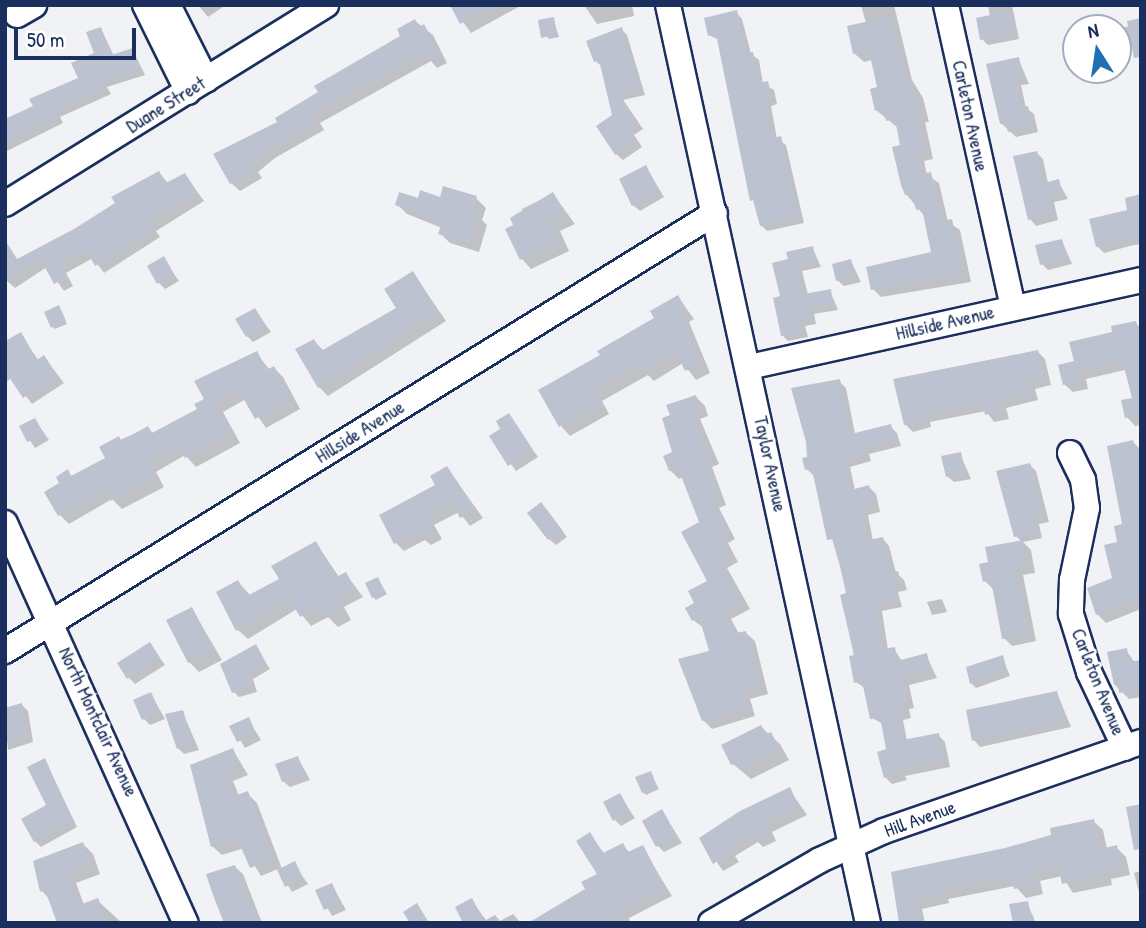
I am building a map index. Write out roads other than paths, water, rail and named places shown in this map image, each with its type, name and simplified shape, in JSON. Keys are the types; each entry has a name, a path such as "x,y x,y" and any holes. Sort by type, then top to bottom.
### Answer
{"street":[{"path":"145,5 197,86"},
{"path":"168,5 197,86"},
{"name":"Duane Street","path":"5,204 326,5"},
{"name":"Taylor Avenue","path":"668,5 868,923"},
{"name":"Carleton Avenue","path":"946,5 1013,308"},
{"name":"Hillside Avenue","path":"5,651 715,213"},
{"name":"Hillside Avenue","path":"749,367 1141,280"},
{"name":"Carleton Avenue","path":"1070,453 1083,480 1087,508 1072,580 1071,614 1089,672 1133,745"},
{"name":"North Montclair Avenue","path":"5,523 186,923"},
{"name":"Hill Avenue","path":"710,923 852,846 1133,745"}]}
